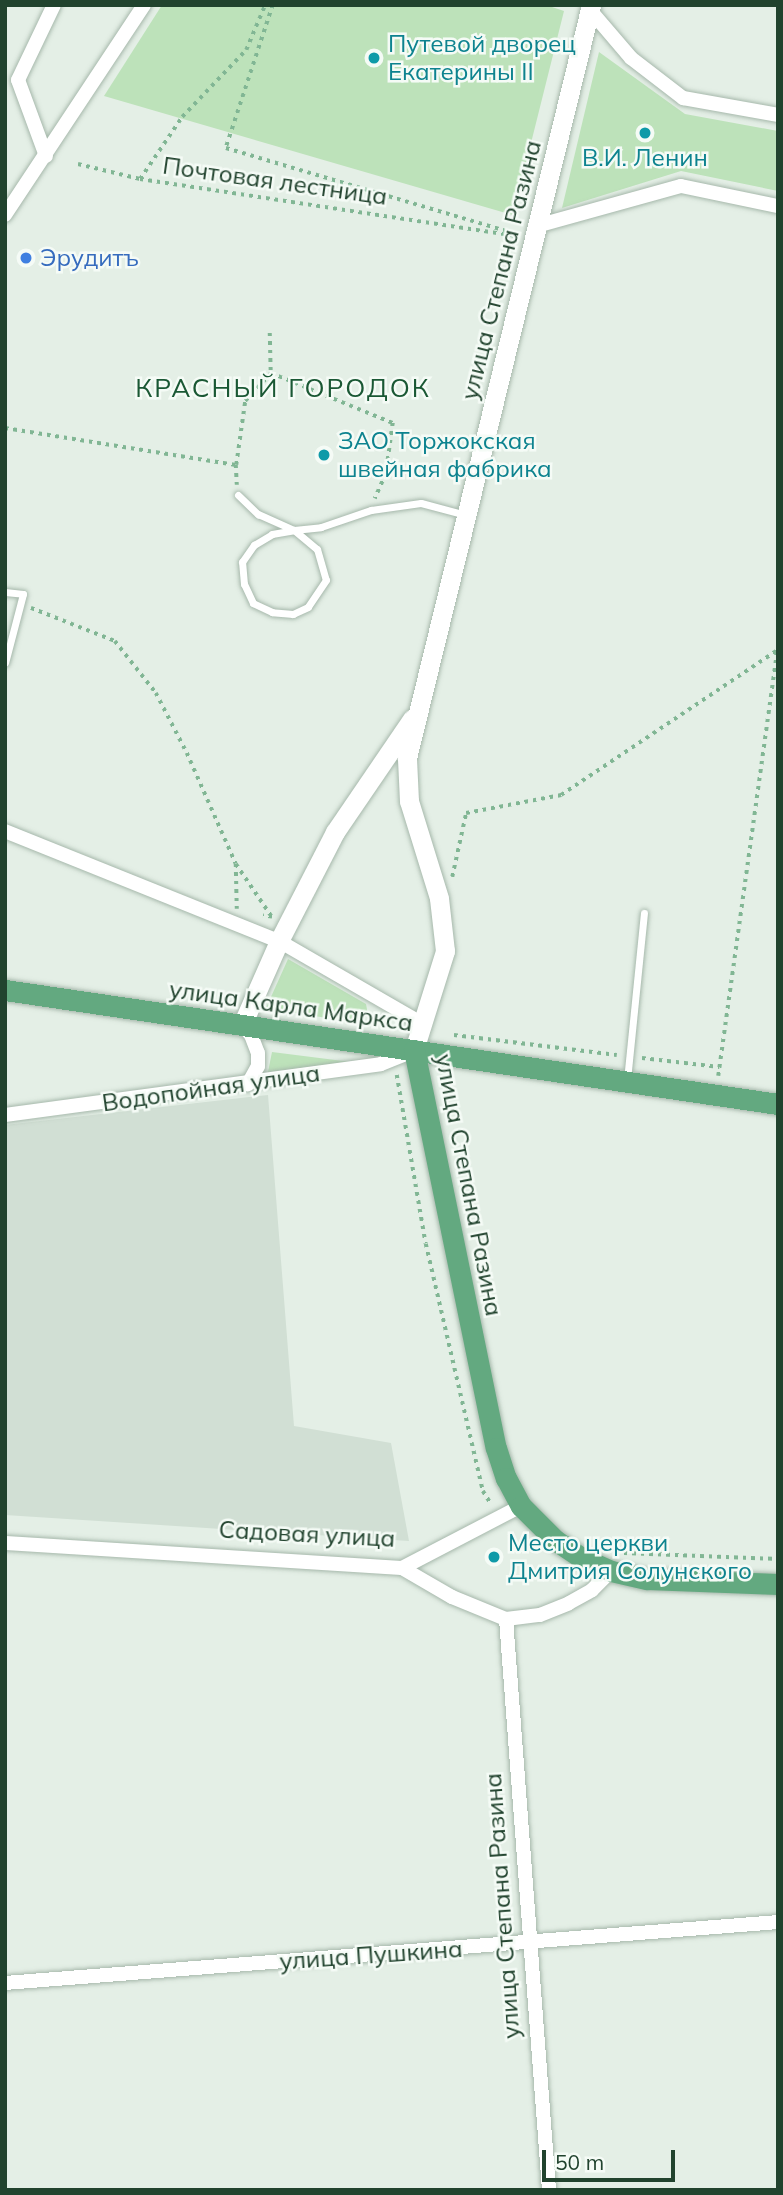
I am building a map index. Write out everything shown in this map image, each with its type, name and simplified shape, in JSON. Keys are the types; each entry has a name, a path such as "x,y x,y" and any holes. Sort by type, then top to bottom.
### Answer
{"main road":[{"name":"улица Карла Маркса","path":"5,990 778,1104"},
{"name":"улица Степана Разина","path":"414,1050 496,1448 506,1478 521,1506"},
{"path":"521,1506 555,1540 582,1558 616,1562 646,1578 778,1584"}],"street":[{"path":"46,156 18,80 54,5"},
{"path":"5,215 145,5"},
{"path":"587,7 631,58 683,98 778,115"},
{"name":"улица Степана Разина","path":"414,1050 445,951 439,898 409,801 407,758 540,225 587,7"},
{"path":"540,225 681,186 778,206"},
{"name":"улица Степана Разина","path":"242,1025 279,941 335,832 418,709"},
{"name":"улица Карла Маркса","path":"5,831 279,941 423,1024"},
{"path":"242,1025 255,1040 258,1053 258,1066 248,1084"},
{"name":"Водопойная улица","path":"5,1115 380,1064 414,1050"},
{"name":"Садовая улица","path":"5,1543 402,1567 521,1506"},
{"path":"402,1567 452,1597 506,1619 540,1615 569,1603 592,1590 616,1562"},
{"name":"улица Степана Разина","path":"506,1619 549,2190"},
{"name":"улица Пушкина","path":"5,1983 778,1922"}],"lane":[{"path":"238,495 258,514 294,530 317,549 326,580 308,607 293,614 272,612 253,603 244,584 242,562 254,545 272,534 294,530 321,527 371,510 421,503 467,515"},
{"path":"5,592 23,594 5,663"},
{"path":"5,624 15,625"},
{"path":"627,1081 643,913"}],"path":[{"path":"140,179 182,117 246,50 265,5"},
{"name":"Почтовая лестница","path":"78,164 140,179 517,236 468,218 226,148 273,5"},
{"path":"238,495 236,465 245,401 271,373 270,333"},
{"path":"271,373 393,423 386,474 371,510"},
{"path":"5,428 236,465"},
{"path":"20,604 115,641 156,693 187,753 236,864 272,917 261,916"},
{"path":"451,879 466,813 561,795 777,650"},
{"path":"718,1077 777,650"},
{"path":"236,864 237,915"},
{"path":"444,1034 623,1055"},
{"path":"637,1057 719,1067"},
{"path":"380,1064 397,1074 426,1244 483,1491 502,1516"},
{"path":"616,1562 778,1559"}],"shaded area":[{"path":"268,1095 294,1426 391,1443 409,1541 5,1515 5,1125"}],"green space":[{"path":"162,5 546,5 564,11 513,215 104,96"},
{"path":"599,52 685,114 778,131 778,191 681,171 562,208"},
{"path":"288,959 366,1004 368,1015 357,1023 266,1008"},
{"path":"272,1052 351,1062 268,1072"}],"place":[{"name":"Путевой дворец Екатерины II","path":"374,58"},
{"name":"В.И. Ленин","path":"645,133"},
{"name":"Эрудитъ","path":"26,258"},
{"name":"ЗАО Торжокская швейная фабрика","path":"324,455"},
{"name":"Место церкви Дмитрия Солунского","path":"494,1557"}],"district":[{"name":"КРАСНЫЙ ГОРОДОК","path":"283,388"}]}
